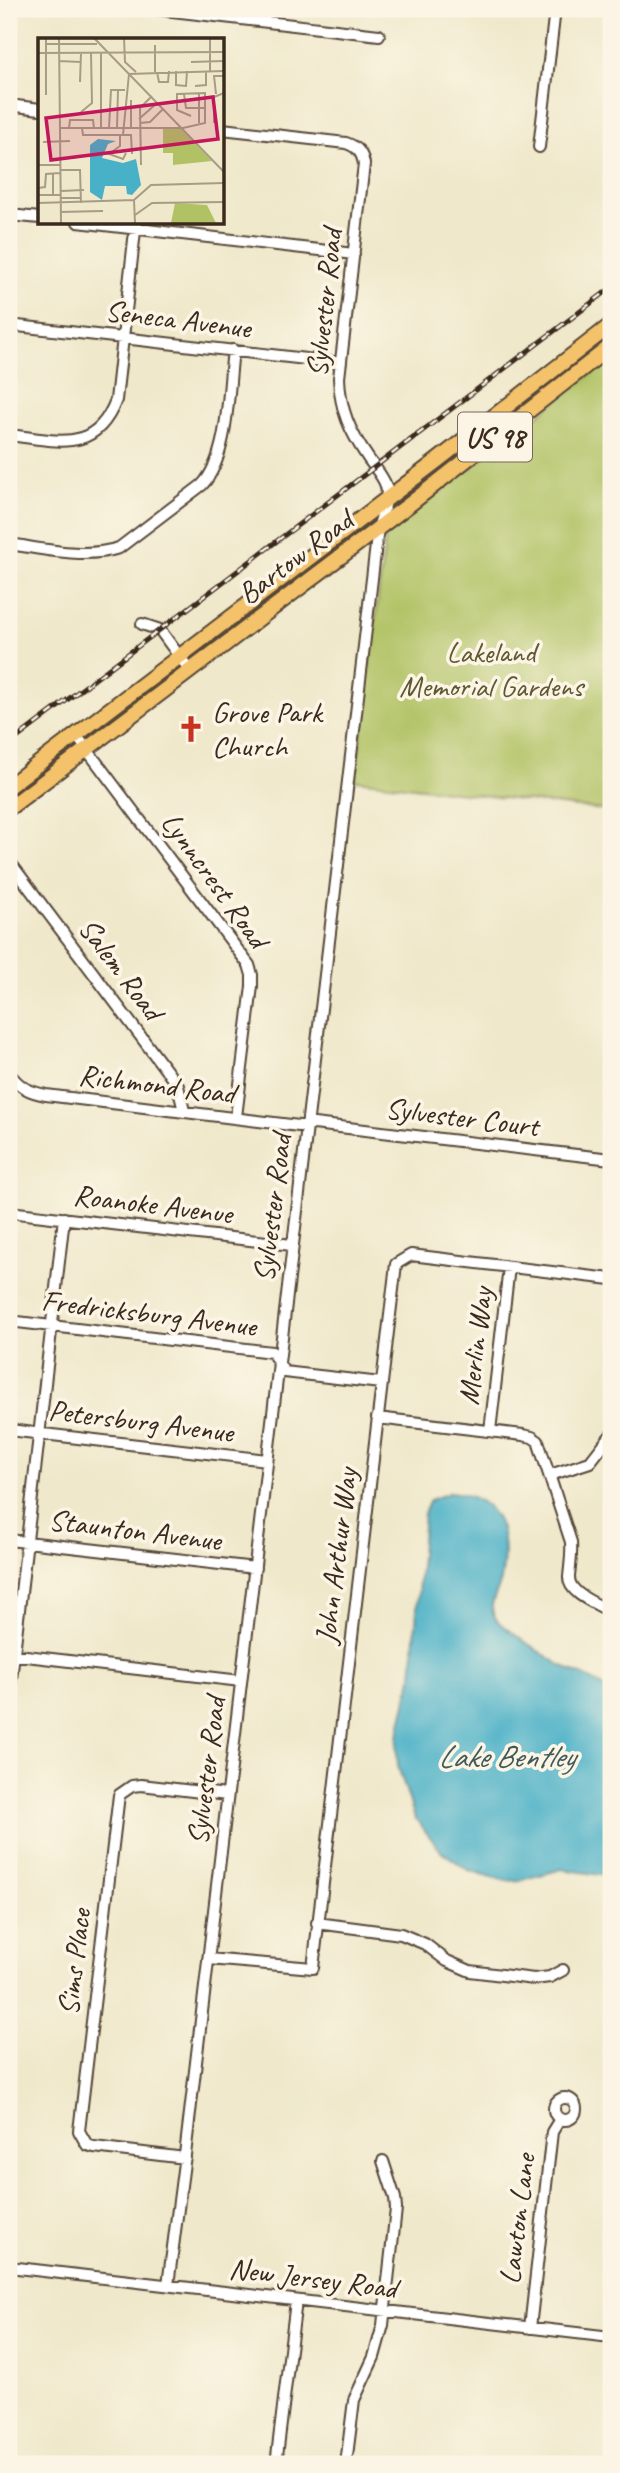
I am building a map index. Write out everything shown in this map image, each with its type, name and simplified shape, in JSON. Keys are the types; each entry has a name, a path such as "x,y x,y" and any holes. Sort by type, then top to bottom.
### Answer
{"main road":[{"name":"Bartow Road","path":"9,786 611,325"},
{"name":"Bartow Road","path":"9,807 378,528 611,345"}],"street":[{"path":"155,9 379,35"},
{"path":"539,147 555,9"},
{"path":"9,105 38,109"},
{"name":"Sylvester Road","path":"168,2285 378,528 386,499 383,479 354,438 342,410 339,378 364,164 362,155 355,146 346,143 224,129"},
{"path":"9,215 38,218"},
{"path":"117,224 354,254"},
{"path":"9,435 82,439 98,430 109,418 116,400 136,225"},
{"name":"Seneca Avenue","path":"9,325 341,363"},
{"path":"9,544 86,554 120,548 202,485 211,476 221,449 233,350"},
{"path":"142,624 160,630 190,671"},
{"name":"Lynncrest Road","path":"76,735 249,965 252,986 236,1117"},
{"name":"Salem Road","path":"9,862 178,1086 184,1111"},
{"name":"Richmond Road","path":"9,1073 21,1087 30,1092 306,1125"},
{"name":"Sylvester Court","path":"306,1125 611,1160"},
{"name":"Roanoke Avenue","path":"9,1212 292,1245"},
{"path":"9,1696 11,1655 27,1542 64,1218"},
{"name":"John Arthur Way","path":"208,1959 313,1968 396,1264 411,1255 611,1279"},
{"name":"Merlin Way","path":"490,1431 509,1267"},
{"name":"Fredricksburg Avenue","path":"9,1321 272,1352 278,1362"},
{"path":"278,1362 284,1372 381,1383"},
{"path":"377,1418 532,1437 542,1448 571,1542 569,1583 573,1590 611,1612"},
{"name":"Petersburg Avenue","path":"9,1430 268,1460"},
{"path":"551,1475 590,1462 611,1435"},
{"name":"Staunton Avenue","path":"9,1540 255,1568"},
{"path":"11,1655 241,1681"},
{"name":"Sims Place","path":"185,2158 94,2147 87,2145 82,2138 79,2131 95,1987 119,1795 132,1786 141,1785 227,1795"},
{"path":"317,1923 415,1938 447,1961 470,1970 534,1979 550,1977 563,1970"},
{"name":"Lawton Lane","path":"530,2328 552,2132 560,2119"},
{"path":"346,2464 354,2400 380,2340 385,2311 396,2197 383,2161"},
{"name":"New Jersey Road","path":"9,2266 611,2337"},
{"path":"276,2464 296,2301"}],"green space":[{"name":"Lakeland Memorial Gardens","path":"611,358 611,811 355,780 386,534"}],"water":[{"name":"Lake Bentley","path":"451,1492 481,1502 498,1521 504,1548 501,1580 492,1604 497,1620 553,1660 598,1683 611,1698 611,1881 606,1876 562,1869 522,1880 506,1881 468,1870 441,1851 415,1818 398,1766 398,1736 412,1678 424,1513 430,1500"}],"railway":[{"path":"9,744 611,288"}],"place":[{"name":"Grove Park Church","path":"191,729"}]}
